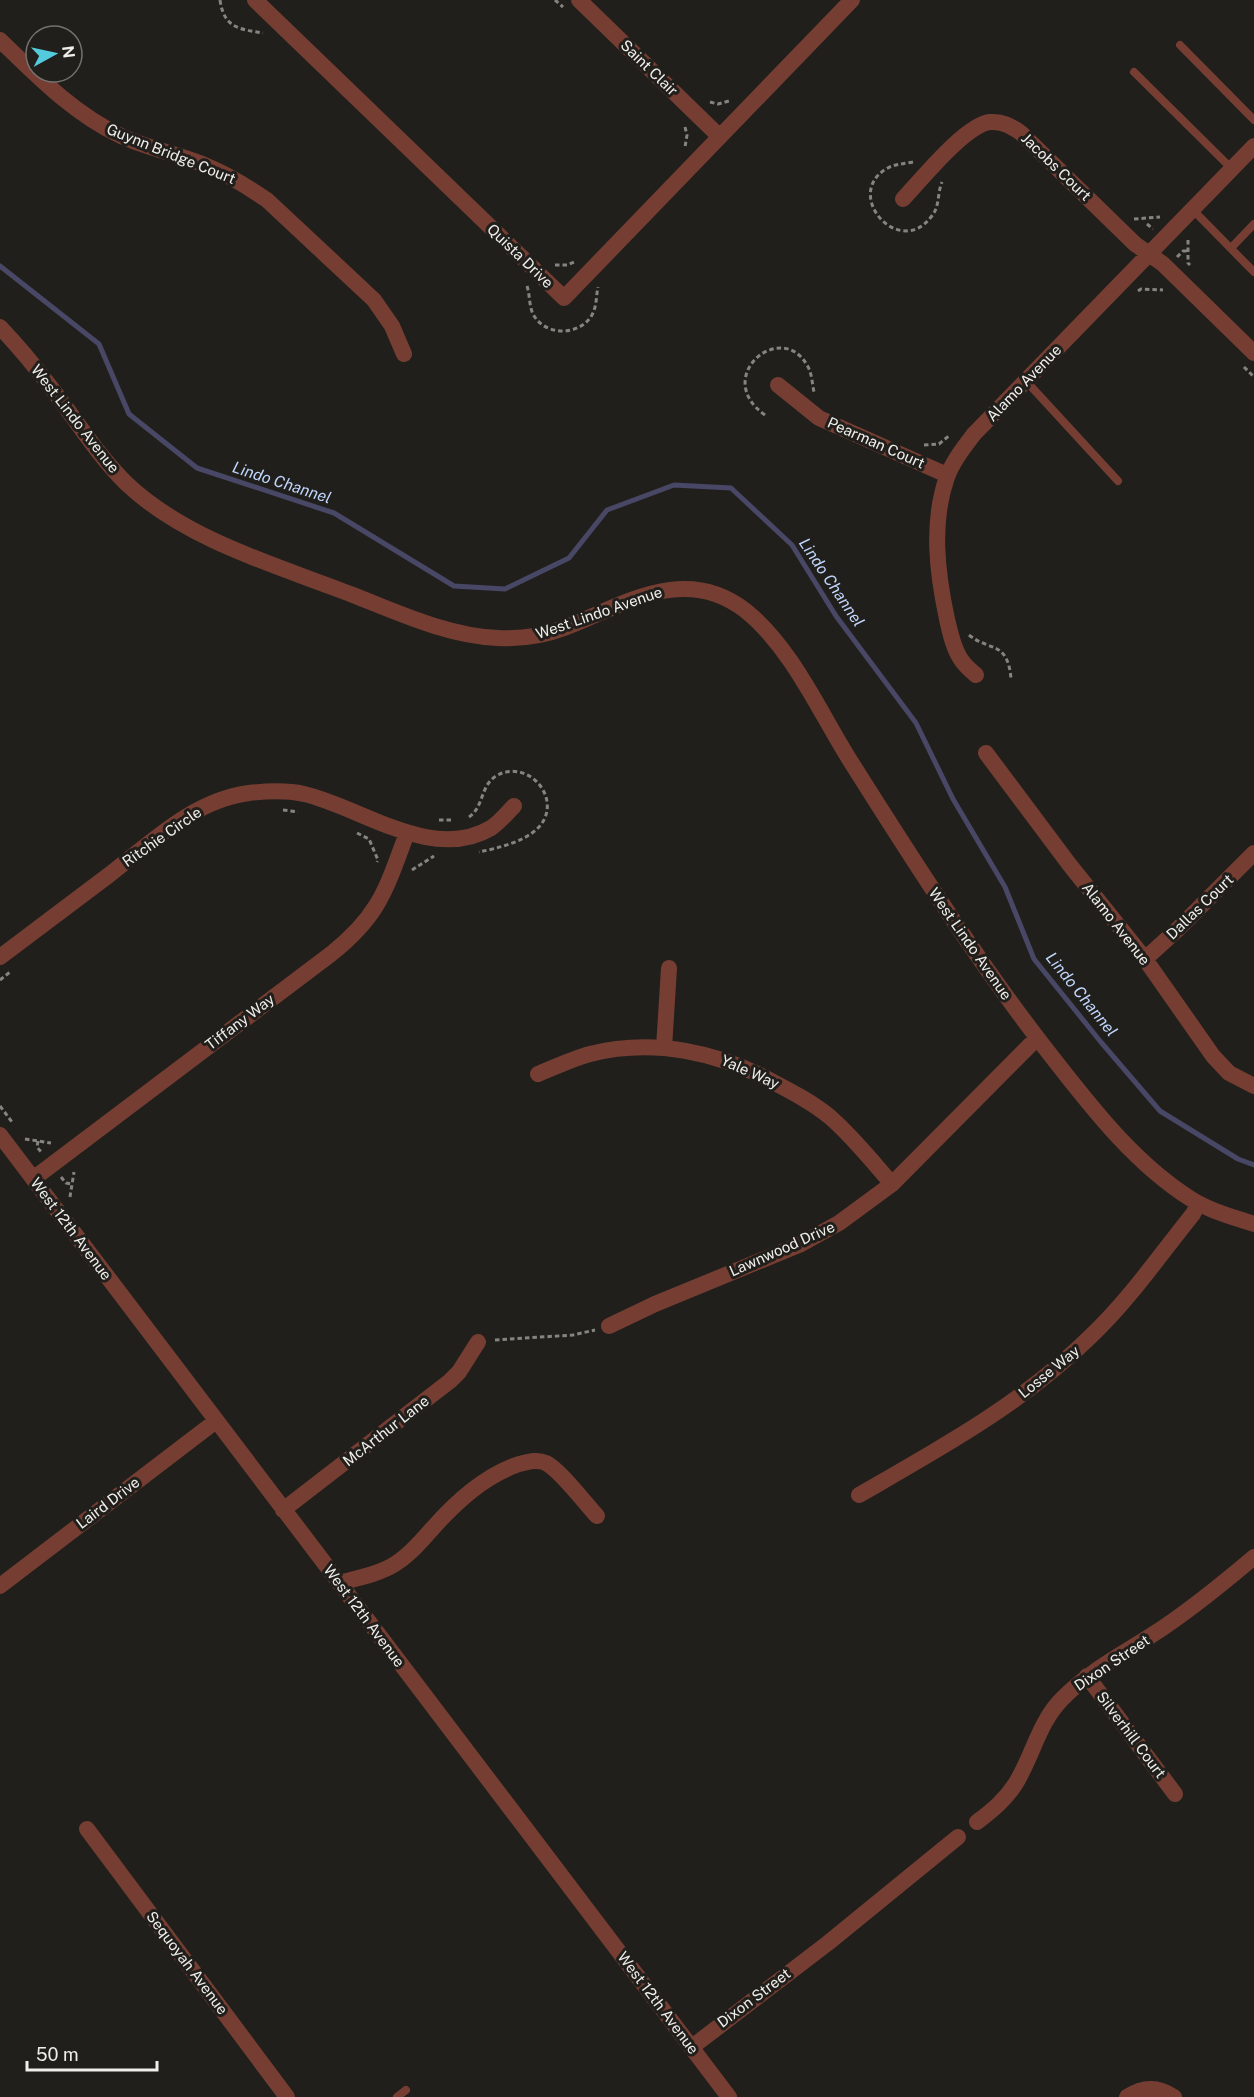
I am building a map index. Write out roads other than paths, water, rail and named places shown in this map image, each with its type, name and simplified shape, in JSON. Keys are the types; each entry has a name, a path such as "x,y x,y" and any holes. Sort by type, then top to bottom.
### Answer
{"street":[{"name":"Quista Drive","path":"255,0 564,298 852,0"},
{"name":"Saint Clair","path":"579,0 719,136"},
{"name":"Guynn Bridge Court","path":"0,40 60,97 100,125 142,145 206,166 248,187 267,200 374,300 392,326 404,354"},
{"name":"Jacobs Court","path":"903,199 966,134 988,122 1005,124 1021,133 1135,244 1163,264 1254,353"},
{"name":"Alamo Avenue","path":"976,675 960,657 955,647 940,579 937,532 948,475 974,434 1254,146"},
{"name":"West Lindo Avenue","path":"1,331 49,385 111,467 144,499 170,517 211,538 371,602 456,632 505,639 551,632 630,600 665,590 698,590 718,595 737,605 762,627 787,657 901,841 981,962 1037,1038 1101,1118 1153,1170 1198,1203 1254,1224"},
{"name":"Pearman Court","path":"778,385 819,418 948,475"},
{"name":"Alamo Avenue","path":"986,753 1144,959 1220,1065 1238,1079 1254,1086"},
{"name":"Ritchie Circle","path":"0,957 160,835 197,811 229,797 265,792 303,794 407,833 435,838 466,837 490,828 514,806"},
{"name":"Tiffany Way","path":"33,1179 357,932 387,888 407,833"},
{"name":"Dallas Court","path":"1144,959 1179,928 1254,853"},
{"path":"664,1048 669,969"},
{"name":"Lawnwood Drive","path":"609,1326 663,1300 821,1234 858,1211 892,1184 1037,1038"},
{"name":"Yale Way","path":"538,1074 573,1059 604,1051 664,1048 722,1058 767,1078 829,1116 892,1184"},
{"name":"West 12th Avenue","path":"0,1135 729,2097"},
{"name":"Losse Way","path":"859,1495 981,1423 1061,1364 1094,1334 1124,1300 1193,1214 1198,1203"},
{"name":"McArthur Lane","path":"284,1510 450,1381 478,1342"},
{"name":"Laird Drive","path":"0,1586 216,1421"},
{"path":"339,1583 378,1572 396,1564 415,1549 438,1522 473,1490 502,1471 525,1462 548,1464 597,1516"},
{"name":"Dixon Street","path":"977,1822 996,1808 1008,1795 1023,1769 1040,1729 1060,1701 1087,1676 1178,1618 1254,1557"},
{"name":"Silverhill Court","path":"1087,1676 1175,1794"},
{"name":"Sequoyah Avenue","path":"87,1829 287,2097"},
{"name":"Dixon Street","path":"692,2047 828,1943 958,1837"},
{"path":"1127,2097 1142,2089 1151,2088 1162,2090 1174,2097"}],"lane":[{"path":"1180,45 1254,120"},
{"path":"1134,72 1232,169"},
{"path":"1193,210 1254,272"},
{"path":"1231,248 1254,224"},
{"path":"1026,381 1118,481"},
{"path":"397,2097 406,2090"}],"waterway":[{"name":"Lindo Channel","path":"0,266 99,344 129,414 197,468 334,513 454,586 505,589 569,558 607,510 674,485 731,488 792,545 836,616 916,723 953,799 1005,887 1034,959 1160,1111 1238,1159 1254,1165"}]}
